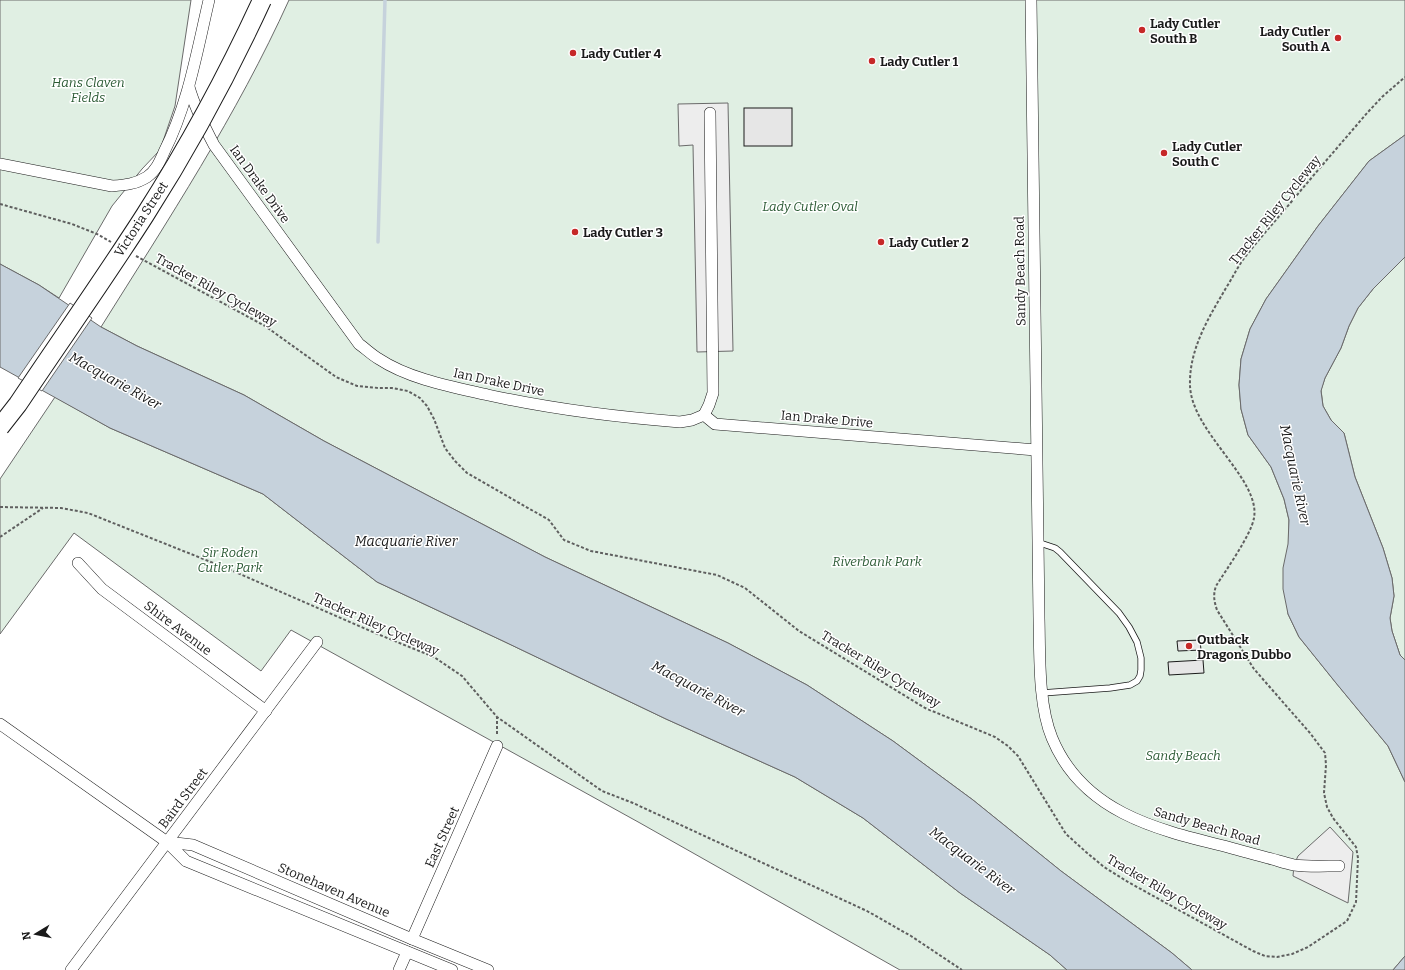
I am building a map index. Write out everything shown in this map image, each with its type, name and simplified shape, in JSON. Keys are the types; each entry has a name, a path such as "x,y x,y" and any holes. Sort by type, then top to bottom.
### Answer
{"highway":[{"name":"Victoria Street","path":"0,427 18,404 145,215 201,122 262,0"}],"street":[{"path":"0,164 112,186 131,184 148,176 156,167 172,137 189,87 209,0"},
{"name":"Sandy Beach Road","path":"1031,0 1038,618 1042,693 1047,726 1060,755 1079,781 1093,794 1134,819 1159,829 1294,865 1339,866"},
{"name":"Ian Drake Drive","path":"189,87 193,102 214,145 359,344 380,360 407,373 442,384 513,401 594,414 680,422 692,420 704,415 715,424 1036,450"},
{"path":"704,415 709,405 712,393 710,113"},
{"name":"Shire Avenue","path":"78,563 102,589 266,711"},
{"name":"Baird Street","path":"71,970 317,642"},
{"name":"Stonehaven Avenue","path":"1,728 167,842 186,860 452,970"},
{"name":"East Street","path":"412,939 497,746"},
{"name":"Stonehaven Avenue","path":"167,842 193,845 488,970"},
{"path":"399,970 407,952"}],"lane":[{"path":"1037,542 1055,548 1060,552 1119,613 1135,638 1141,658 1140,676 1137,681 1126,686 1042,693"}],"path":[{"name":"Tracker Riley Cycleway","path":"132,253 265,326 336,377 357,386 392,388 408,391 420,398 427,406 434,419 445,448 467,473 549,520 564,540 591,551 718,575 745,588 799,631 925,708 995,737 1008,746 1018,756 1066,834 1104,867 1128,882 1253,951 1266,956 1277,957 1292,954 1308,947 1347,921 1356,902 1358,858 1354,844 1333,818 1327,807 1324,793 1326,765 1324,753 1310,733 1254,669 1225,623 1214,602 1216,586 1249,532 1254,518 1254,504 1248,489 1195,410 1190,386 1192,359 1207,320 1244,258 1368,112 1382,97 1405,77"},
{"path":"0,204 72,224 97,234 118,246"},
{"name":"Tracker Riley Cycleway","path":"0,507 61,508 96,516 226,568 434,658 462,676 497,717 602,791 633,803 867,911 911,936 962,970"},
{"path":"0,537 44,507"},
{"path":"497,717 497,746"}],"green space":[{"name":"Hans Claven Fields","path":"0,0 191,0 175,106 160,150 142,169 112,206 59,298 39,285 0,264"},
{"path":"289,0 1405,0 1405,135 1369,161 1318,226 1266,299 1250,329 1241,359 1239,385 1241,409 1248,435 1271,467 1284,499 1289,520 1288,614 1299,637 1388,746 1405,782 1405,956 1393,970 1192,970 1172,953 1061,871 973,800 893,741 807,685 728,643 545,557 324,441 244,395 137,346 101,327 176,207 224,126 269,43"},
{"path":"1405,257 1405,660 1400,655 1392,631 1390,618 1394,596 1392,578 1383,548 1355,477 1344,433 1331,420 1323,406 1321,390 1325,378 1341,348 1349,326 1358,308 1373,289"},
{"name":"Sir Roden Cutler Park","path":"55,397 110,428 263,494 377,582 666,719 795,777 863,818 960,893 1050,955 1067,970 900,970 640,823 291,630 261,671 74,533 0,634 0,479"}],"shaded area":[{"path":"728,103 733,351 697,352 693,145 679,146 678,104"},
{"path":"1330,827 1353,852 1348,903 1293,876 1294,865 1298,856"}],"water":[{"name":"Macquarie River","path":"1405,135 1405,257 1373,289 1358,308 1349,326 1341,348 1325,378 1321,391 1323,406 1331,420 1344,433 1355,477 1383,548 1392,578 1394,596 1390,618 1392,631 1400,655 1405,660 1405,782 1388,746 1299,637 1288,614 1283,589 1283,568 1288,544 1289,520 1284,499 1271,467 1248,435 1241,409 1239,385 1241,359 1250,329 1266,299 1318,226 1369,161"},
{"name":"Macquarie River","path":"0,264 39,285 101,327 137,346 244,395 324,441 545,557 728,643 807,685 893,741 973,800 1061,871 1172,953 1192,970 1067,970 1050,955 960,893 863,818 795,777 666,719 377,582 263,494 110,428 0,367"},
{"path":"1405,956 1405,970 1393,970"}],"pier":[{"path":"70,303 92,318 42,391 18,378"}],"building":[{"path":"744,108 792,108 792,146 744,146"},
{"name":"Outback Dragons Dubbo","path":"1200,640 1201,650 1178,651 1177,641"},
{"path":"1203,660 1204,673 1169,675 1168,662"}],"waterway":[{"path":"378,242 385,0"}],"place":[{"name":"Lady Cutler South B","path":"1142,30"},
{"name":"Lady Cutler South A","path":"1338,38"},
{"name":"Lady Cutler 4","path":"573,53"},
{"name":"Lady Cutler 1","path":"872,61"},
{"name":"Lady Cutler South C","path":"1164,153"},
{"name":"Lady Cutler 3","path":"575,232"},
{"name":"Lady Cutler 2","path":"881,242"},
{"name":"Outback Dragons Dubbo","path":"1189,646"}],"park label":[{"name":"Lady Cutler Oval","path":"810,206"},
{"name":"Riverbank Park","path":"877,561"},
{"name":"Sandy Beach","path":"1183,755"}]}
